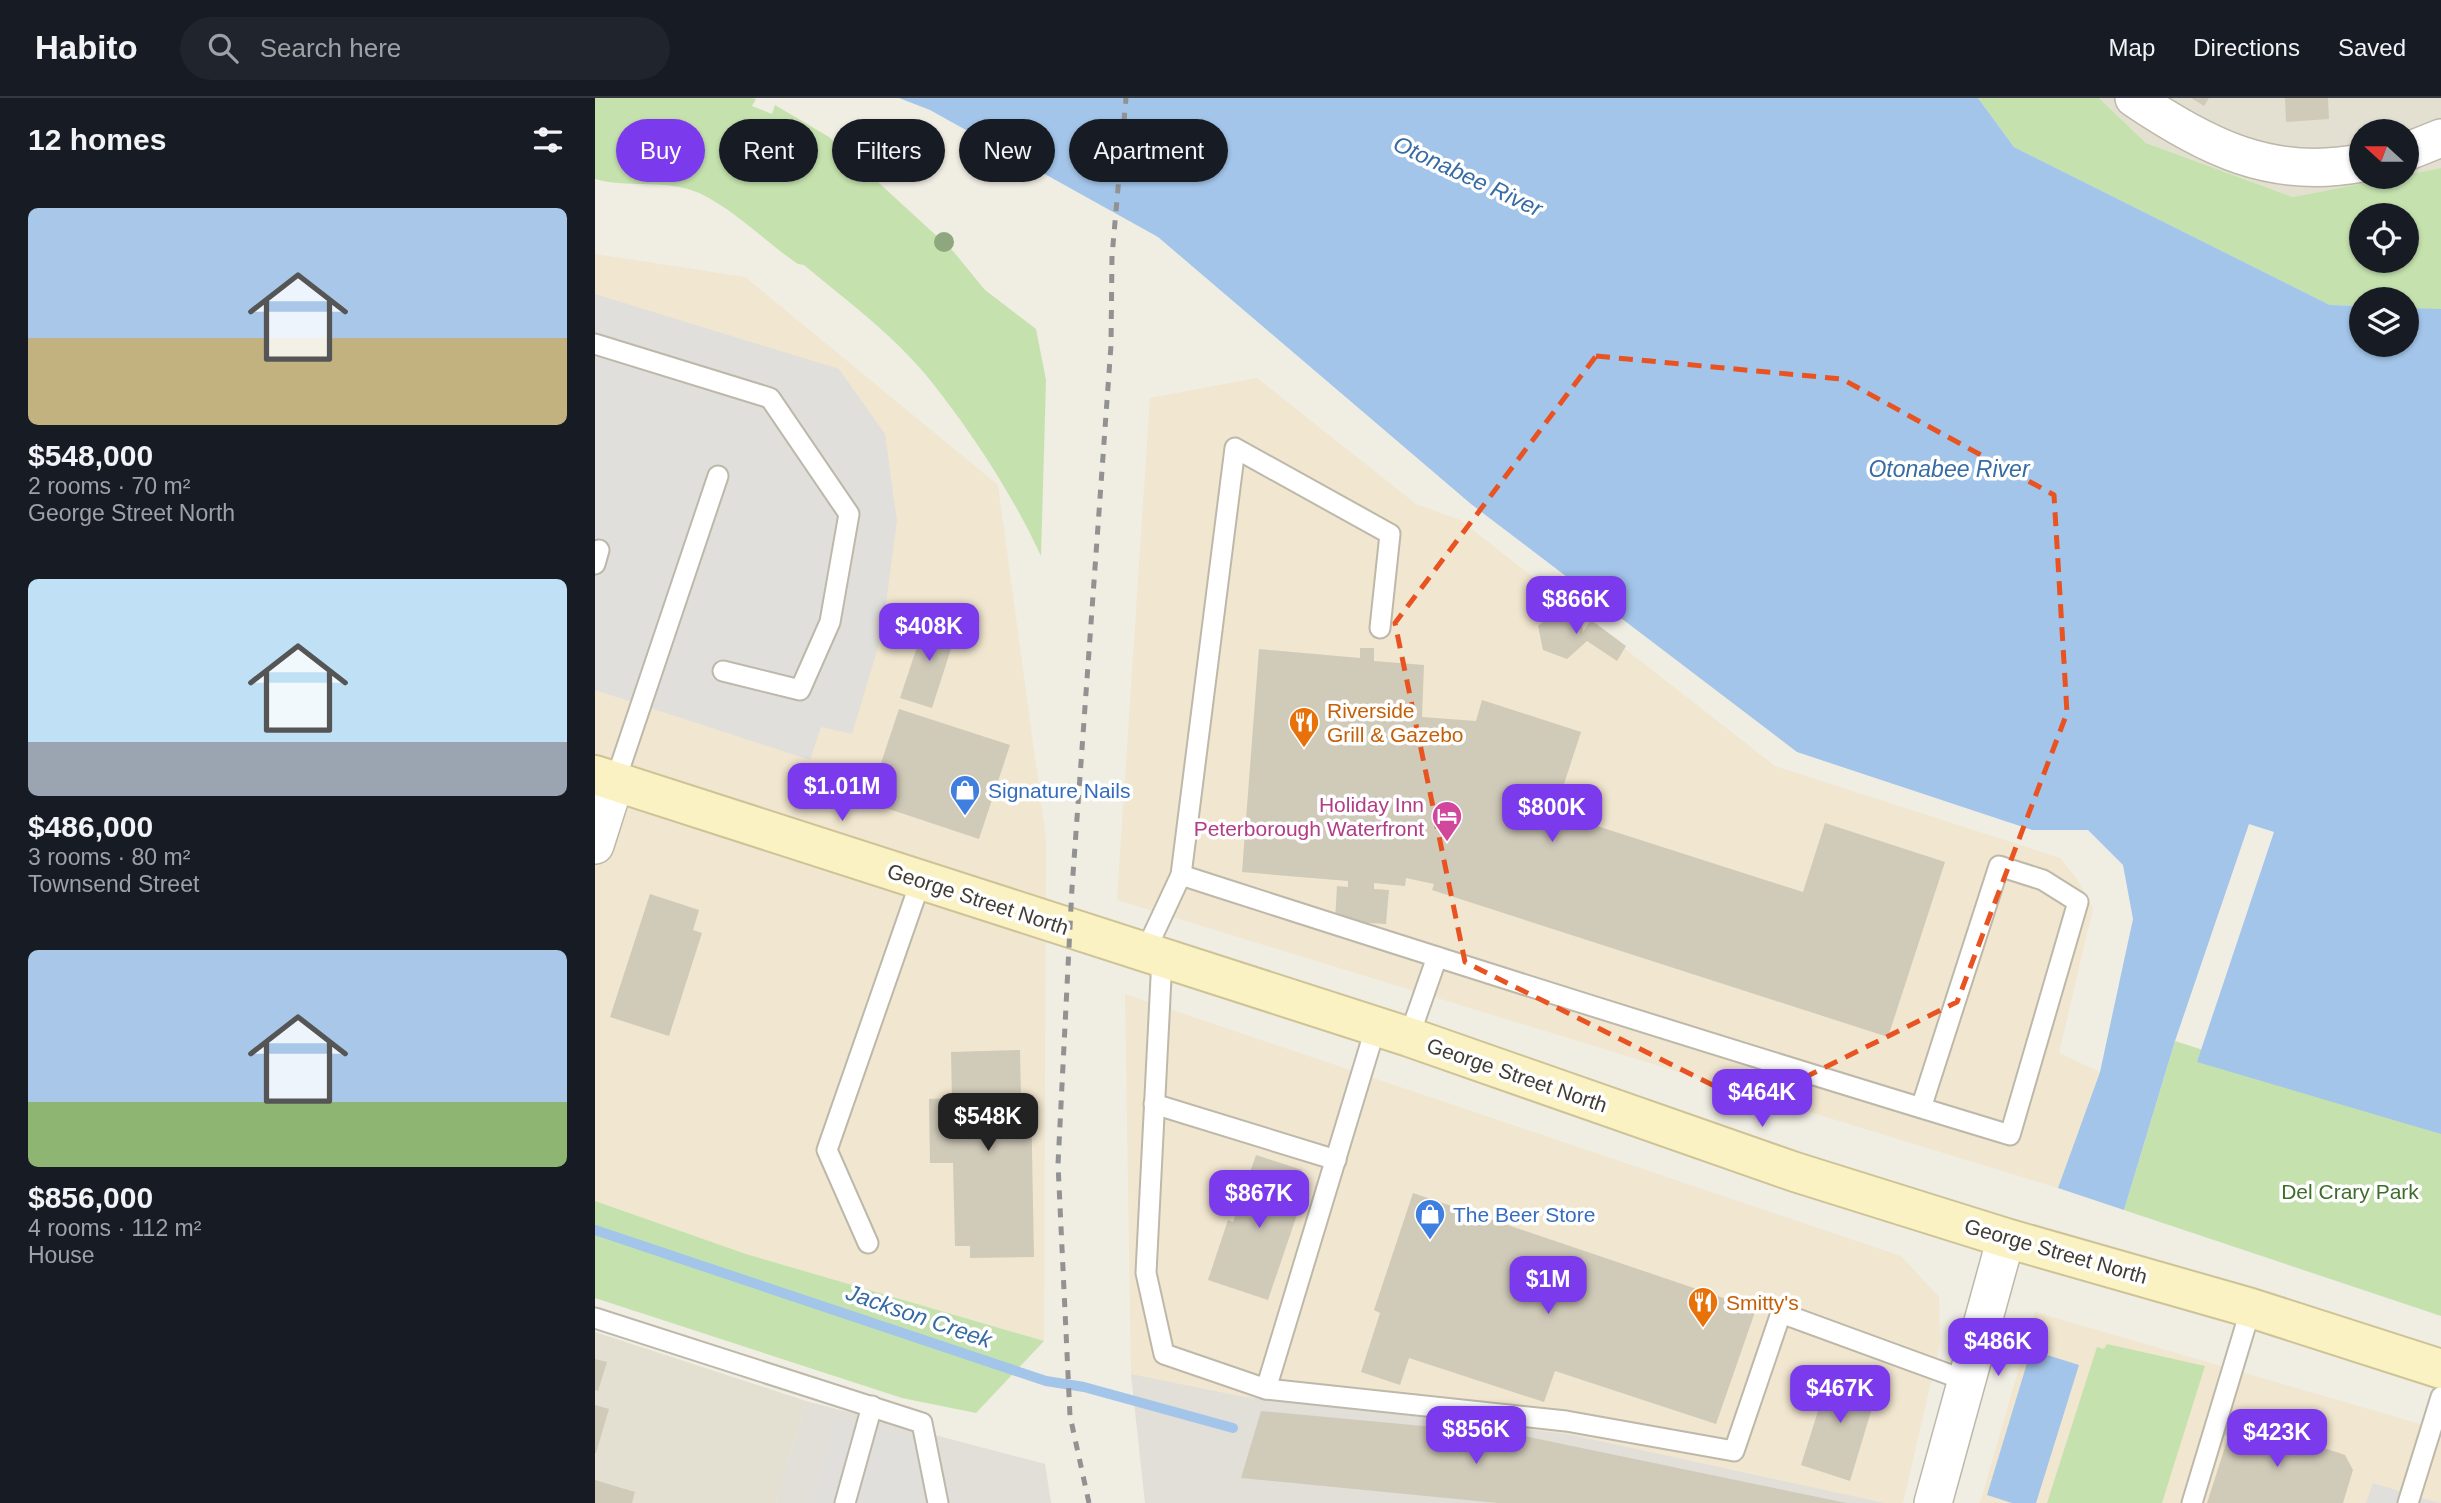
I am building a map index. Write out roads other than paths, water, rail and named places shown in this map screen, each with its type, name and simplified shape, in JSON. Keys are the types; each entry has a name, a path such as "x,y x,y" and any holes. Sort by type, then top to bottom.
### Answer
{"main road":[{"name":"George Street North","path":"605,778 1392,1032 1795,1172 2007,1238 2251,1308 2441,1369"}],"street":[{"path":"2134,98 2176,127 2210,144 2285,168 2325,170 2349,165"},
{"path":"2419,147 2441,138"},
{"path":"595,845 605,778"},
{"path":"1933,1503 2007,1238"}],"lane":[{"path":"595,344 770,398 849,514 830,622 800,690 723,671"},
{"path":"1380,628 1390,534 1235,448 1181,875 1154,955 1154,1104 1146,1273 1164,1354 1266,1389 1566,1421 1734,1451 1781,1313 1967,1381"},
{"path":"605,778 718,475"},
{"path":"1181,875 1437,957 1921,1108 2010,1135 2078,902 2043,880 1999,866 1921,1108"},
{"path":"868,1243 827,1150 921,880"},
{"path":"1266,1389 1336,1160 1392,1032 1437,957"},
{"path":"1154,1104 1336,1160"},
{"path":"2192,1503 2251,1308"},
{"path":"595,1318 922,1423 938,1503"},
{"path":"2408,1503 2441,1397"},
{"path":"845,1503 872,1406"}],"water":[{"name":"Otonabee River","path":"899,98 1978,98 2014,147 2330,305 2349,306 2349,357 2419,357 2419,308 2441,309 2441,1134 2197,1062 2274,832 2249,824 2175,1041 2124,1210 2058,1188 2100,1072 2133,919 2123,865 2088,830 2032,830 1797,752 1471,504 1158,237 1055,180 1055,119 959,119 959,126 930,110"},
{"path":"2031,1350 2079,1365 2036,1503 2012,1503 1987,1495"}],"waterway":[{"name":"Jackson Creek","path":"595,1230 1046,1381 1084,1387 1233,1428"}],"railway":[{"path":"1089,1503 1070,1416 1058,1164 1072,888 1111,345 1112,256 1126,98"}],"place":[{"name":"Riverside Grill & Gazebo","path":"1304,749"},
{"name":"Signature Nails","path":"965,817"},
{"name":"Holiday Inn Peterborough Waterfront","path":"1447,843"},
{"name":"The Beer Store","path":"1430,1241"},
{"name":"Smitty's","path":"1703,1329"}],"park label":[{"name":"Del Crary Park","path":"2350,1191"}]}
